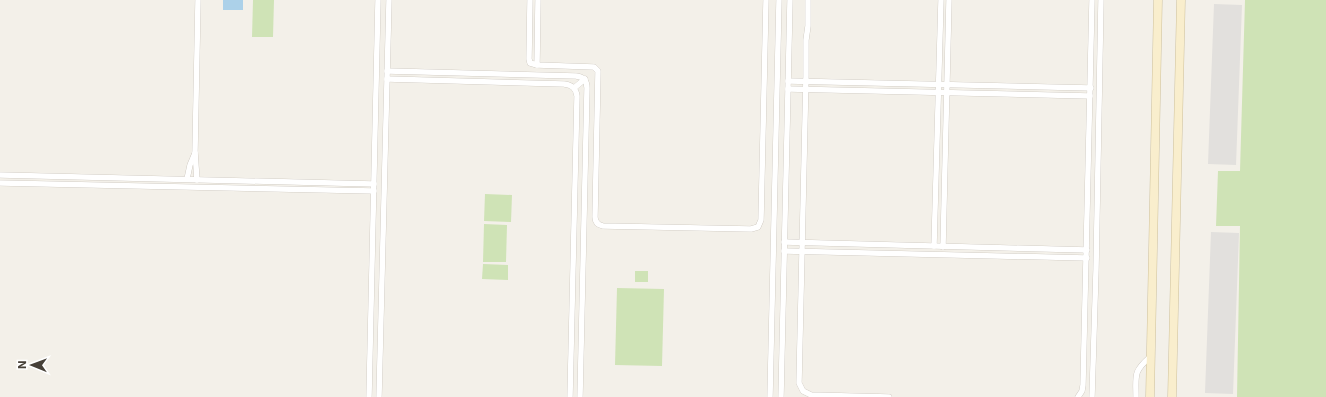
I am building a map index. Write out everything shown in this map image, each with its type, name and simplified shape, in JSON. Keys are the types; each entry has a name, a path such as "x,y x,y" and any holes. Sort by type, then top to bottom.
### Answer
{"main road":[{"path":"1150,397 1158,0"},
{"path":"1172,397 1181,0"}],"street":[{"path":"197,180 195,152 198,0"},
{"path":"530,0 528,59 531,64 594,67 598,71 595,221 604,226 753,229 758,227 761,220 766,0"},
{"path":"537,65 538,0"},
{"path":"770,397 779,0"},
{"path":"780,397 790,0"},
{"path":"808,0 799,379 801,387 807,393 813,395 889,397"},
{"path":"934,246 941,0"},
{"path":"943,246 949,0"},
{"path":"1078,397 1082,391 1083,385 1092,0"},
{"path":"1092,397 1101,0"},
{"path":"369,397 378,3 389,3 379,397"},
{"path":"387,71 576,76 585,79 588,85 580,397"},
{"path":"387,79 564,84 570,85 574,88 576,96 576,114 570,397"},
{"path":"574,88 585,79"},
{"path":"788,81 1090,88"},
{"path":"788,89 1090,96"},
{"path":"576,114 587,114"},
{"path":"375,118 386,118"},
{"path":"186,179 195,152"},
{"path":"374,184 0,174 0,182 374,191"},
{"path":"775,176 786,176"},
{"path":"784,242 1087,250"},
{"path":"1024,256 1025,248"},
{"path":"784,251 1087,258"},
{"path":"370,329 381,329"},
{"path":"772,336 782,336"},
{"path":"570,357 581,357"},
{"path":"1136,397 1137,372 1150,357"}],"green space":[{"path":"253,0 274,0 273,37 252,37"},
{"path":"1245,0 1326,0 1326,397 1237,397 1240,226 1216,226 1218,171 1240,171"},
{"path":"485,194 512,195 511,222 484,221"},
{"path":"484,224 507,225 506,262 483,262"},
{"path":"483,264 508,265 508,280 482,279"},
{"path":"635,271 648,271 648,282 635,282"},
{"path":"617,288 664,289 662,366 615,365"}],"shaded area":[{"path":"1214,4 1242,5 1236,165 1208,164"},
{"path":"1211,232 1239,233 1233,394 1205,393"}],"water":[{"path":"223,0 243,0 243,10 223,10"}]}
